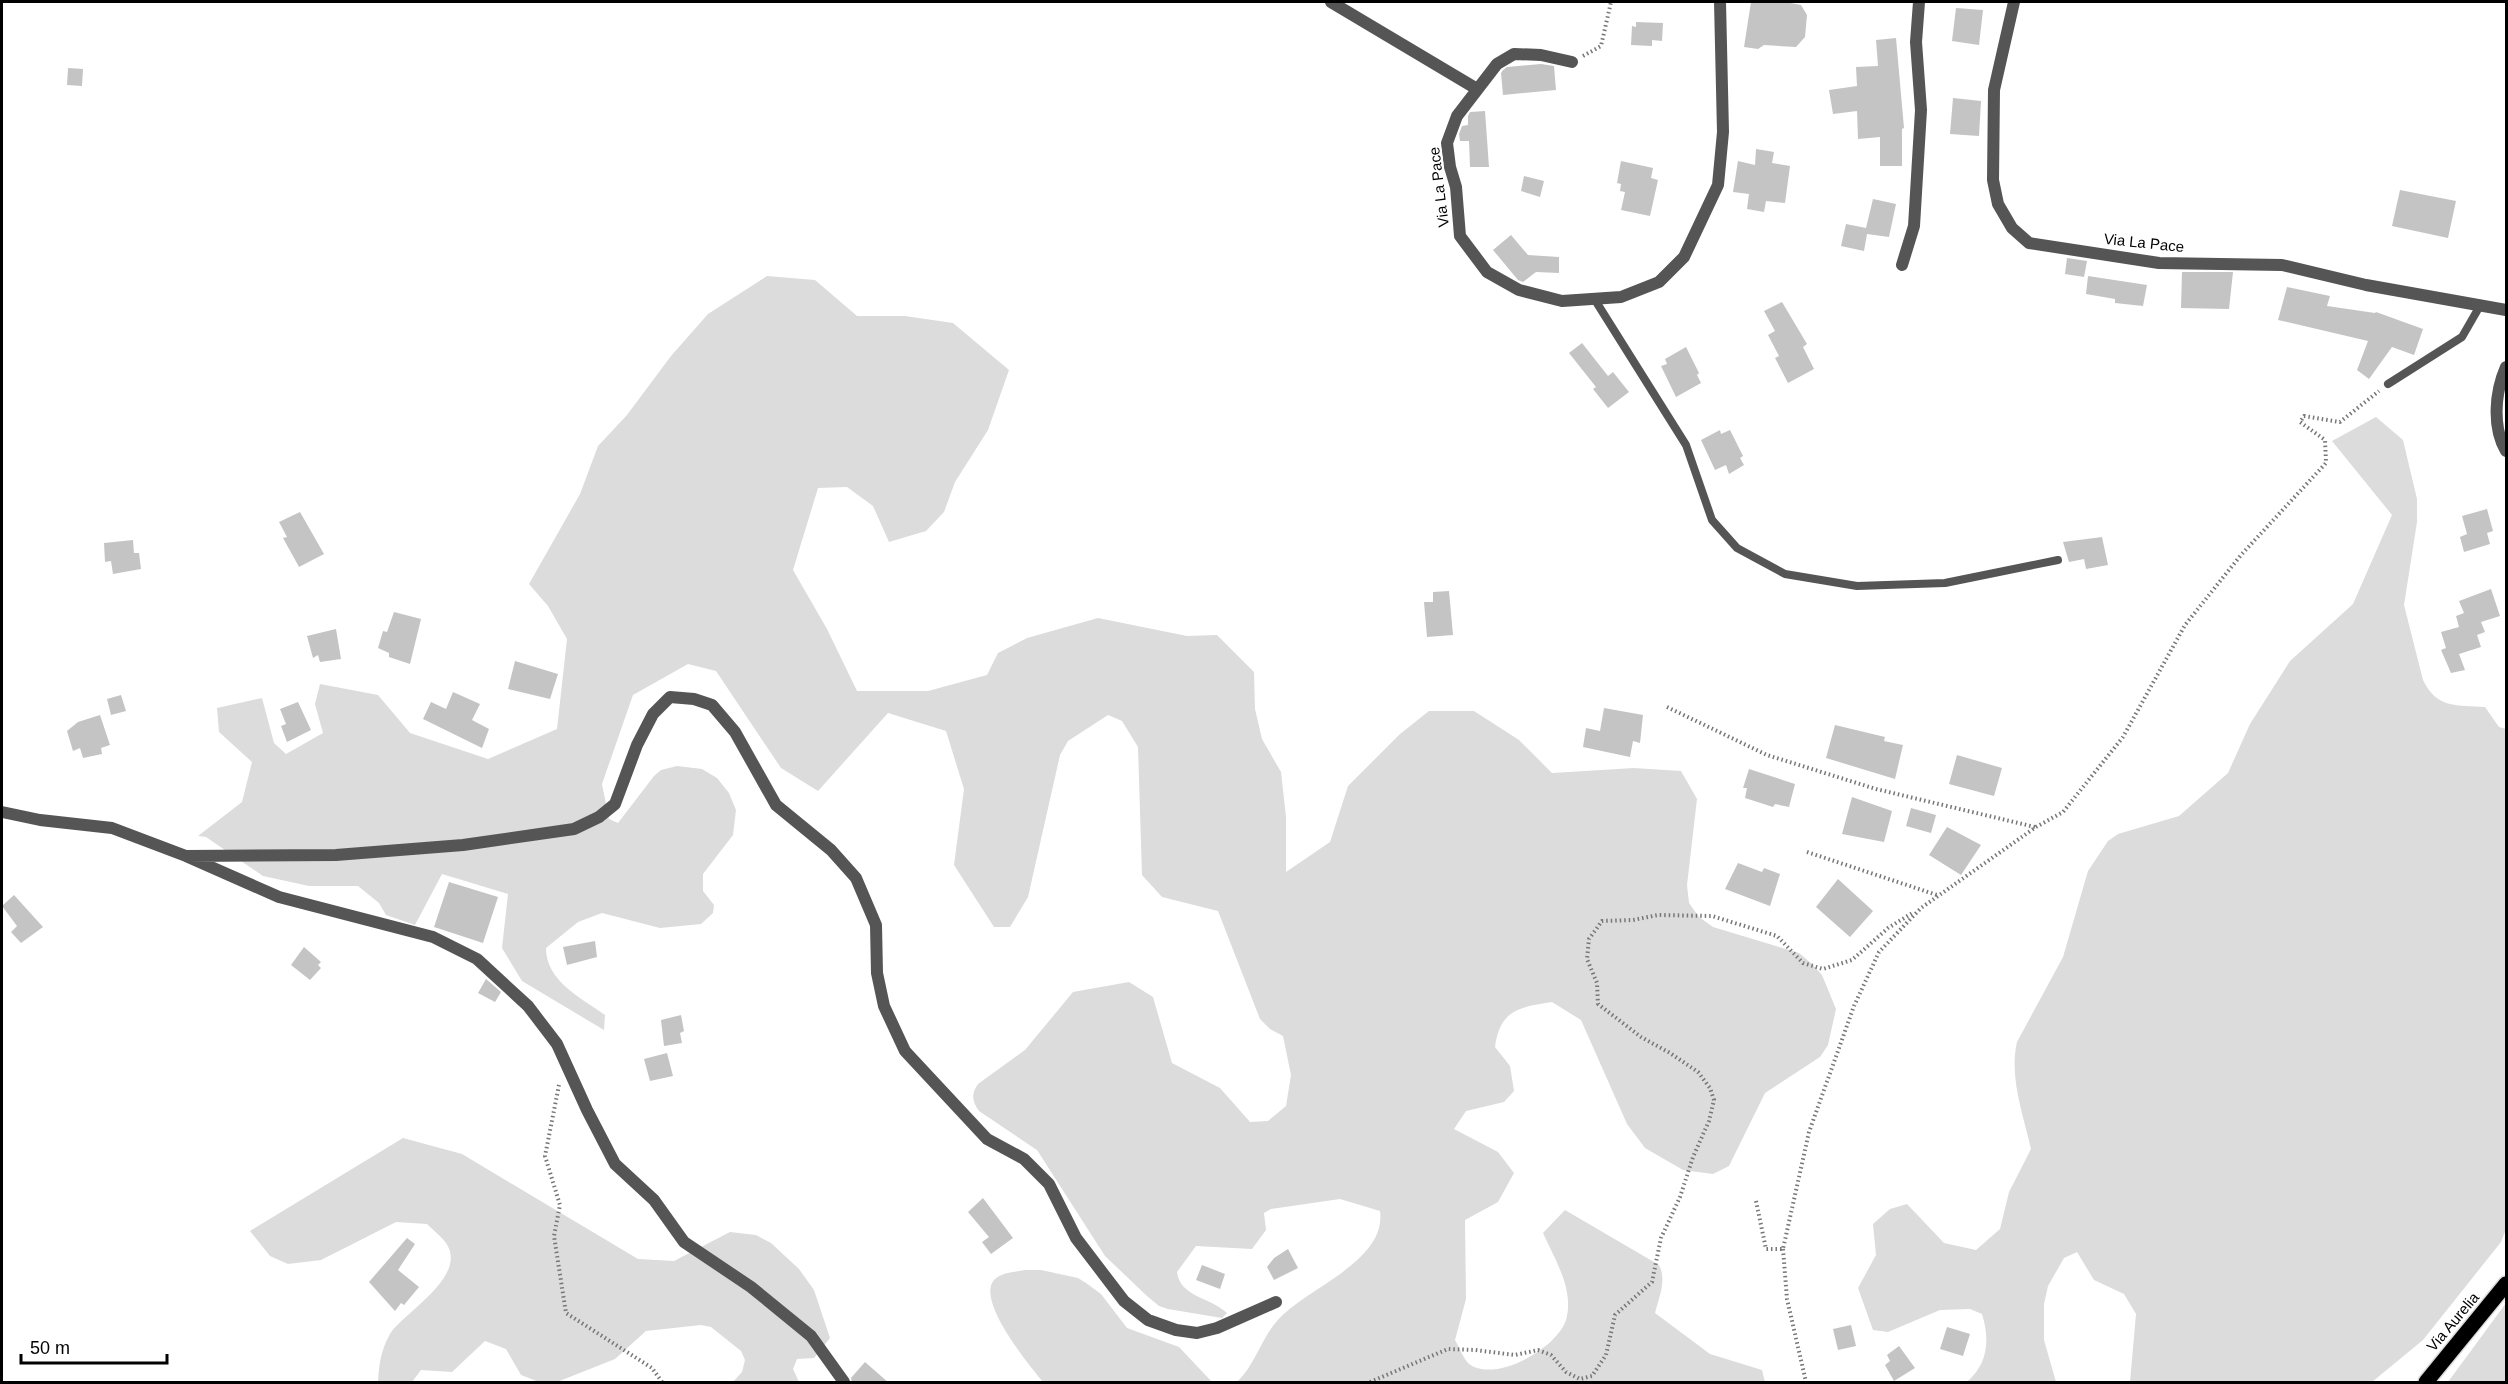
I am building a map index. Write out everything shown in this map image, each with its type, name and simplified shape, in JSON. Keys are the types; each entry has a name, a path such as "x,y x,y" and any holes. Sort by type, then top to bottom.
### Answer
{"main road":[{"name":"Via Aurelia","path":"2426,1383 2506,1284"}],"street":[{"path":"1331,2 1478,89"},
{"name":"Via La Pace","path":"1572,62 1541,55 1514,54 1497,64 1457,116 1447,143 1456,188 1460,236 1487,272 1519,290 1562,302 1621,297 1659,282 1684,257 1718,184 1723,132 1720,2"},
{"path":"1902,266 1914,226 1921,110 1916,42 1919,2"},
{"name":"Via La Pace","path":"2014,2 1994,90 1993,180 1998,204 2012,228 2029,243 2159,263 2282,265 2366,285 2506,310"},
{"path":"2506,367 2501,380 2498,432 2506,451"},
{"path":"186,856 336,855 463,845 574,829 599,817 615,804 637,745 653,714 670,697 694,699 712,705 735,732 776,805 831,850 856,878 876,925 877,974 884,1006 905,1051 987,1139 1024,1159 1049,1184 1076,1238 1124,1301 1148,1320 1176,1330 1197,1333 1217,1328 1276,1302"},
{"path":"2,812 40,820 112,828 186,856 279,897 433,937 477,959 528,1006 557,1044 615,1164 654,1200 684,1242 751,1287 812,1336 844,1383"}],"lane":[{"path":"1595,300 1686,445 1712,520 1737,548 1785,574 1857,586 1945,583 2058,560"},
{"path":"2388,384 2462,337 2481,304"}],"path":[{"path":"1572,62 1600,46 1611,2"},
{"path":"1370,1383 1448,1349 1515,1355 1538,1350 1551,1355 1566,1372 1580,1379 1592,1376 1606,1355 1615,1315 1652,1282 1661,1238 1680,1197 1693,1157 1709,1120 1714,1100 1710,1088 1698,1072 1641,1037 1598,1004 1597,982 1587,959 1589,939 1602,921 1633,920 1658,915 1712,916 1777,936 1803,963 1823,969 1852,960 1888,928 1921,908 2036,827 2063,812 2123,737 2185,625 2241,555 2326,463 2325,440 2300,422 2304,416 2340,422 2388,384"},
{"path":"1668,707 1767,754 1876,789 2036,827"},
{"path":"1806,852 1938,896"},
{"path":"1806,1383 1787,1299 1783,1248 1809,1132 1854,1006 1879,952 1921,908"},
{"path":"565,1061 553,1108 545,1156 560,1205 554,1236 566,1313 651,1368 662,1383"},
{"path":"1756,1202 1766,1249 1783,1248"}],"shaded area":[{"path":"767,276 815,280 857,316 905,316 953,323 1009,370 988,430 955,482 944,512 926,531 889,542 873,506 847,487 818,488 793,570 827,629 857,691 928,691 987,675 998,653 1027,638 1098,618 1187,636 1217,635 1254,672 1255,709 1262,739 1281,772 1286,817 1286,872 1330,842 1348,786 1400,734 1429,711 1474,711 1519,740 1552,773 1634,768 1681,771 1697,799 1687,885 1689,903 1699,917 1713,927 1799,953 1811,963 1822,975 1836,1009 1828,1045 1820,1057 1765,1093 1729,1166 1713,1174 1683,1170 1645,1148 1627,1124 1581,1020 1552,1002 1513,1012 1501,1025 1495,1047 1510,1066 1514,1091 1504,1102 1466,1111 1454,1129 1498,1152 1514,1173 1498,1202 1465,1220 1466,1299 1455,1340 1469,1364 1481,1369 1495,1369 1511,1366 1526,1359 1553,1339 1567,1316 1567,1294 1561,1273 1543,1233 1565,1210 1659,1265 1662,1283 1655,1313 1710,1354 1762,1370 1765,1382 1237,1382 1249,1368 1277,1321 1306,1297 1342,1273 1371,1245 1379,1229 1380,1211 1340,1199 1271,1209 1264,1213 1266,1230 1252,1249 1196,1246 1177,1272 1179,1280 1190,1292 1227,1313 1222,1318 1159,1306 1105,1256 1037,1150 979,1111 973,1098 978,1084 1025,1050 1073,992 1129,982 1153,997 1172,1063 1220,1088 1250,1122 1268,1121 1286,1106 1291,1075 1283,1036 1270,1029 1260,1019 1218,911 1162,897 1142,875 1138,747 1122,721 1108,715 1068,741 1060,755 1028,897 1010,927 994,927 954,865 964,789 946,731 888,713 818,791 781,768 716,671 688,664 633,695 602,784 609,819 618,823 654,776 661,770 677,766 702,769 717,778 729,793 736,810 733,835 703,874 703,891 714,905 713,913 701,924 660,928 602,913 578,922 546,948 548,960 558,979 566,988 605,1015 604,1030 522,981 502,948 508,894 442,874 415,925 386,915 379,903 358,886 309,886 263,876 206,837 198,836 242,802 252,762 219,732 217,708 262,698 274,743 286,754 323,733 315,704 320,684 378,695 410,733 488,759 557,729 567,639 548,606 529,584 580,494 598,446 627,415 671,356 708,314"},
{"path":"2376,417 2403,440 2417,499 2417,522 2404,605 2423,680 2441,701 2449,704 2485,707 2499,727 2506,729 2506,1229 2501,1242 2423,1340 2372,1382 2130,1382 2136,1314 2124,1294 2094,1280 2077,1252 2064,1258 2048,1286 2044,1304 2044,1340 2056,1382 1967,1382 1979,1367 1985,1351 1986,1333 1982,1314 1970,1309 1940,1310 1888,1332 1873,1330 1858,1288 1876,1255 1873,1224 1890,1209 1907,1204 1944,1243 1976,1250 2000,1229 2009,1192 2031,1149 2016,1082 2017,1042 2063,957 2088,871 2108,841 2118,834 2179,816 2228,773 2250,724 2290,661 2353,604 2392,515 2332,441"},
{"path":"403,1138 462,1154 638,1259 674,1261 730,1232 756,1235 771,1243 799,1269 814,1290 830,1338 814,1358 797,1359 793,1369 799,1382 733,1382 742,1372 745,1360 741,1351 711,1327 701,1325 646,1331 615,1359 557,1382 539,1382 521,1375 506,1349 485,1341 452,1372 421,1370 412,1382 378,1382 381,1357 390,1334 432,1293 449,1268 451,1256 444,1240 427,1224 396,1222 321,1260 288,1264 270,1256 250,1231"},
{"path":"1025,1270 1041,1270 1078,1278 1101,1294 1127,1328 1179,1347 1212,1382 1043,1382 998,1317 990,1290 997,1277"},
{"path":"2506,1303 2506,1382 2448,1382"}],"building":[{"path":"1751,2 1785,2 1801,5 1807,15 1805,37 1796,47 1764,45 1758,49 1744,47"},
{"path":"1956,8 1983,10 1979,45 1952,41"},
{"path":"1636,22 1663,23 1662,41 1652,40 1652,46 1631,45 1632,26 1636,27"},
{"path":"1896,38 1904,128 1902,129 1902,166 1880,166 1880,137 1858,139 1857,111 1833,114 1829,90 1857,86 1856,67 1878,66 1876,40"},
{"path":"1541,64 1554,66 1556,90 1503,95 1501,73 1503,70 1507,67"},
{"path":"68,68 83,69 82,86 67,85"},
{"path":"1953,98 1981,101 1979,136 1950,134"},
{"path":"1485,111 1489,167 1470,167 1469,141 1460,141 1459,134 1462,126 1468,125 1470,112"},
{"path":"1756,149 1774,152 1772,163 1790,166 1785,203 1766,201 1764,212 1747,209 1749,194 1733,192 1738,161 1755,165"},
{"path":"1621,161 1653,168 1651,178 1658,180 1650,216 1621,210 1625,192 1620,191 1621,184 1617,183"},
{"path":"1524,176 1544,181 1540,197 1521,191"},
{"path":"2400,190 2456,201 2448,238 2392,226"},
{"path":"1873,199 1896,204 1889,237 1867,234 1864,251 1841,246 1846,224 1866,228"},
{"path":"1511,235 1528,255 1559,257 1559,273 1536,272 1523,282 1518,280 1493,250"},
{"path":"2067,258 2087,261 2084,277 2065,274"},
{"path":"2182,272 2233,272 2229,309 2181,308"},
{"path":"2088,276 2147,285 2143,306 2115,303 2115,299 2086,294"},
{"path":"2287,287 2330,296 2327,306 2376,312 2423,329 2414,355 2392,347 2369,379 2357,370 2368,341 2278,320"},
{"path":"1782,302 1807,344 1803,347 1814,369 1788,383 1775,358 1779,356 1768,335 1775,331 1764,311"},
{"path":"1582,343 1608,376 1613,372 1629,392 1608,408 1593,389 1596,387 1569,353"},
{"path":"1686,347 1699,373 1697,375 1701,383 1676,397 1661,366 1667,364 1665,359"},
{"path":"1720,430 1721,434 1730,430 1743,456 1740,458 1744,465 1729,474 1726,465 1715,470 1701,440"},
{"path":"2487,509 2493,531 2487,533 2490,544 2464,552 2460,537 2467,534 2462,516"},
{"path":"300,512 324,554 299,567 283,538 287,537 279,522"},
{"path":"2102,537 2108,565 2086,569 2084,559 2069,562 2063,542"},
{"path":"133,540 134,553 139,553 141,569 113,574 111,561 105,562 104,543"},
{"path":"2491,589 2500,616 2481,622 2485,632 2477,635 2481,647 2459,654 2465,670 2451,673 2441,650 2446,648 2441,632 2459,627 2456,616 2464,613 2459,601"},
{"path":"1449,591 1453,635 1427,637 1424,602 1433,602 1433,592"},
{"path":"394,612 421,619 410,664 389,657 389,653 378,648 383,631 387,632"},
{"path":"336,629 341,659 320,662 318,655 313,658 307,636"},
{"path":"515,661 558,674 550,699 508,689"},
{"path":"453,692 480,704 472,720 489,729 482,748 423,719 431,702 446,709"},
{"path":"121,695 126,711 111,715 107,699"},
{"path":"298,702 311,730 287,742 281,726 286,724 280,709"},
{"path":"1604,708 1643,715 1640,743 1633,741 1630,757 1583,747 1586,728 1600,731"},
{"path":"100,715 110,745 101,748 102,754 83,758 80,748 73,751 67,731 78,722"},
{"path":"1835,725 1885,737 1884,741 1903,745 1895,779 1826,758"},
{"path":"1957,755 2002,768 1994,796 1949,784"},
{"path":"1749,769 1795,784 1789,807 1775,804 1773,807 1745,798 1747,788 1743,788"},
{"path":"1852,797 1892,811 1884,842 1842,834"},
{"path":"1911,808 1936,815 1931,833 1906,826"},
{"path":"1947,827 1981,845 1961,875 1929,855"},
{"path":"1738,863 1762,872 1764,868 1780,874 1770,906 1725,889"},
{"path":"1838,879 1873,911 1850,937 1816,907"},
{"path":"449,882 498,897 483,943 434,927"},
{"path":"14,895 43,927 21,943 11,932 17,926 2,906"},
{"path":"595,941 597,957 567,965 563,947"},
{"path":"304,947 321,962 318,965 321,968 310,980 291,965"},
{"path":"486,979 501,992 495,1002 478,993"},
{"path":"681,1015 684,1031 680,1033 682,1043 664,1046 661,1020"},
{"path":"667,1053 673,1076 650,1081 644,1059"},
{"path":"983,1198 1013,1238 991,1254 982,1242 989,1237 968,1212"},
{"path":"407,1238 415,1244 398,1270 419,1287 404,1305 401,1303 395,1311 369,1282"},
{"path":"1288,1249 1298,1268 1274,1280 1267,1267 1274,1258"},
{"path":"1202,1265 1225,1274 1220,1289 1196,1280"},
{"path":"1851,1325 1856,1346 1838,1350 1833,1329"},
{"path":"1947,1327 1970,1334 1963,1356 1940,1349"},
{"path":"1899,1346 1915,1368 1894,1381 1885,1365 1890,1361 1887,1355"},
{"path":"865,1362 889,1383 852,1383 851,1378"}]}
